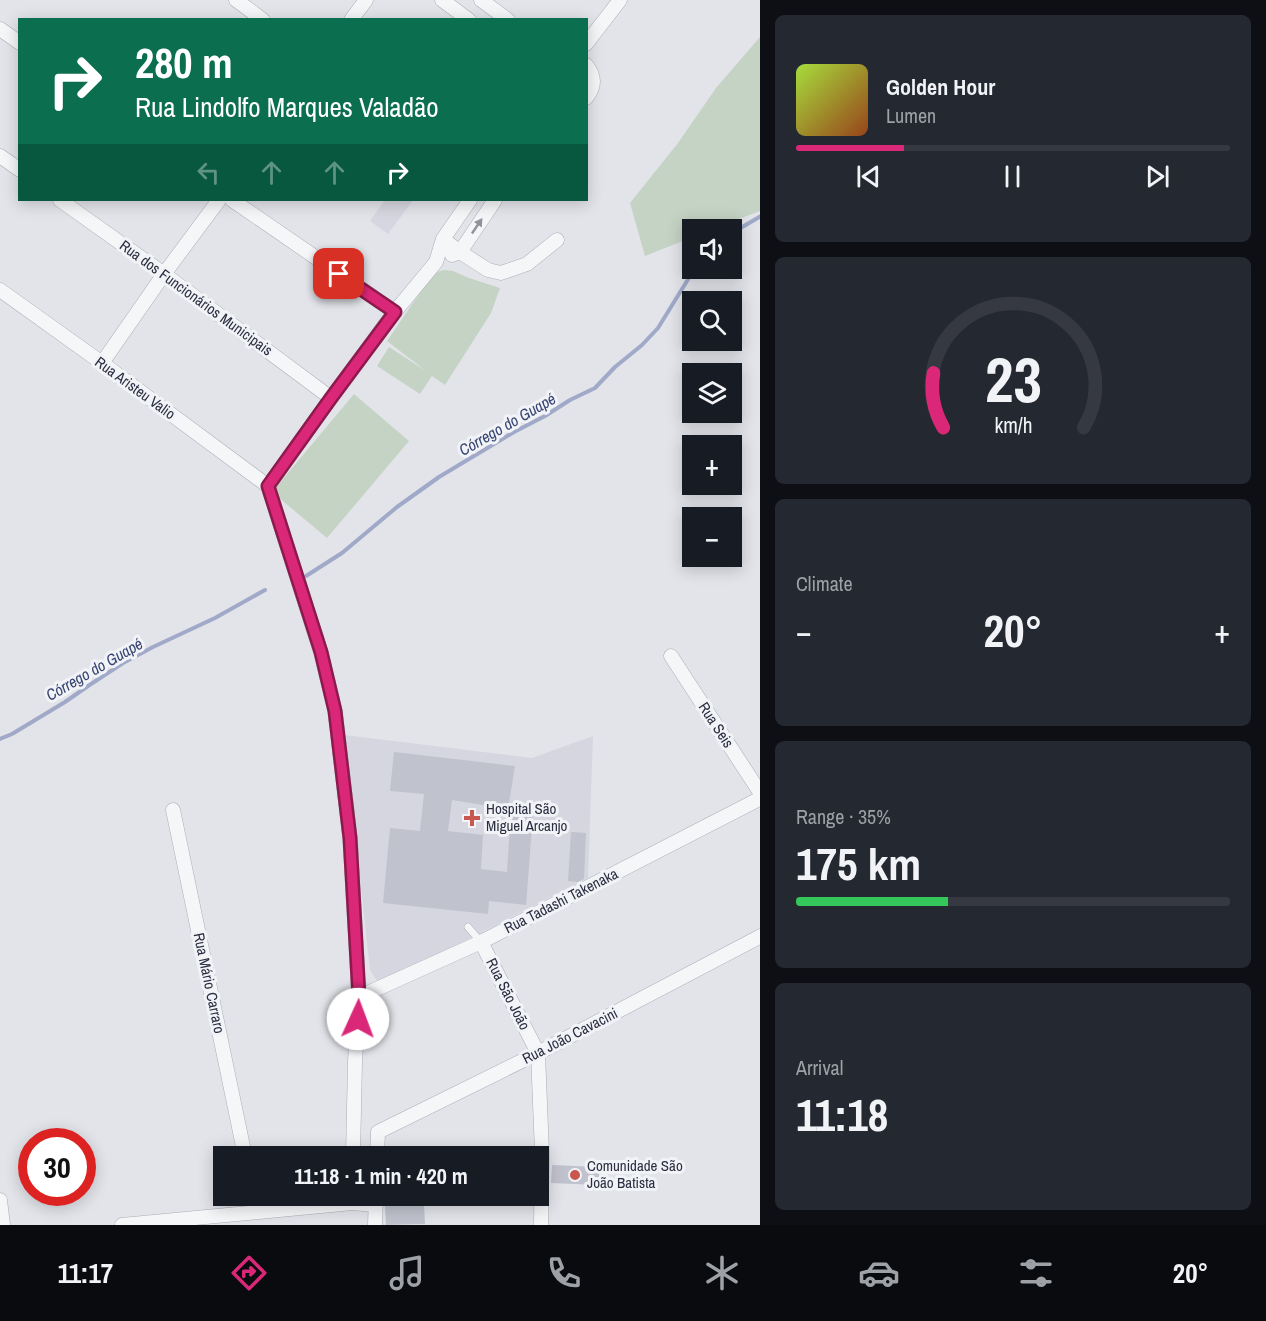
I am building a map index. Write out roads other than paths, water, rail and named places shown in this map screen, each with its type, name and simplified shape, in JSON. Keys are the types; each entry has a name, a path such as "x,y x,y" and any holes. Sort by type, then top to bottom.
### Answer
{"street":[{"path":"236,0 260,18"},
{"path":"352,18 366,0"},
{"path":"442,0 466,18"},
{"path":"481,0 505,18"},
{"path":"588,41 620,0"},
{"path":"0,29 18,42"},
{"path":"588,68 593,81 588,95"},
{"path":"0,156 18,169"},
{"name":"Rua dos Funcionários Municipais","path":"61,201 331,398"},
{"path":"102,363 218,201"},
{"path":"233,201 395,312"},
{"path":"354,1146 359,997 350,838 335,711 321,652 268,486 395,312 436,262 443,239 469,201"},
{"path":"436,262 460,252 494,201"},
{"path":"443,239 488,270 501,273 527,264 558,240"},
{"name":"Rua Aristeu Valio","path":"0,290 268,486"},
{"name":"Rua Seis","path":"671,656 760,796"},
{"name":"Rua Tadashi Takenaka","path":"359,997 481,942 760,796"},
{"name":"Rua Mário Carraro","path":"172,810 244,1146"},
{"name":"Rua João Cavacini","path":"378,1132 538,1053 760,936"},
{"name":"Rua São João","path":"481,942 538,1053 542,1152 541,1225"},
{"path":"355,1124 378,1132 377,1146"},
{"path":"0,1200 3,1225"},
{"path":"256,1206 257,1212"},
{"path":"130,1225 301,1206"},
{"path":"375,1225 376,1206"}],"lane":[{"path":"468,927 481,942"}],"waterway":[{"name":"Córrego do Guapé","path":"742,227 760,217"},
{"name":"Córrego do Guapé","path":"306,576 342,553 397,507 439,477 570,400 595,388 658,328 688,279"},
{"name":"Córrego do Guapé","path":"0,739 65,702 123,663 215,618 265,590"}],"place":[{"name":"Hospital São Miguel Arcanjo","path":"472,818"},
{"name":"Comunidade São João Batista","path":"575,1175"}]}
